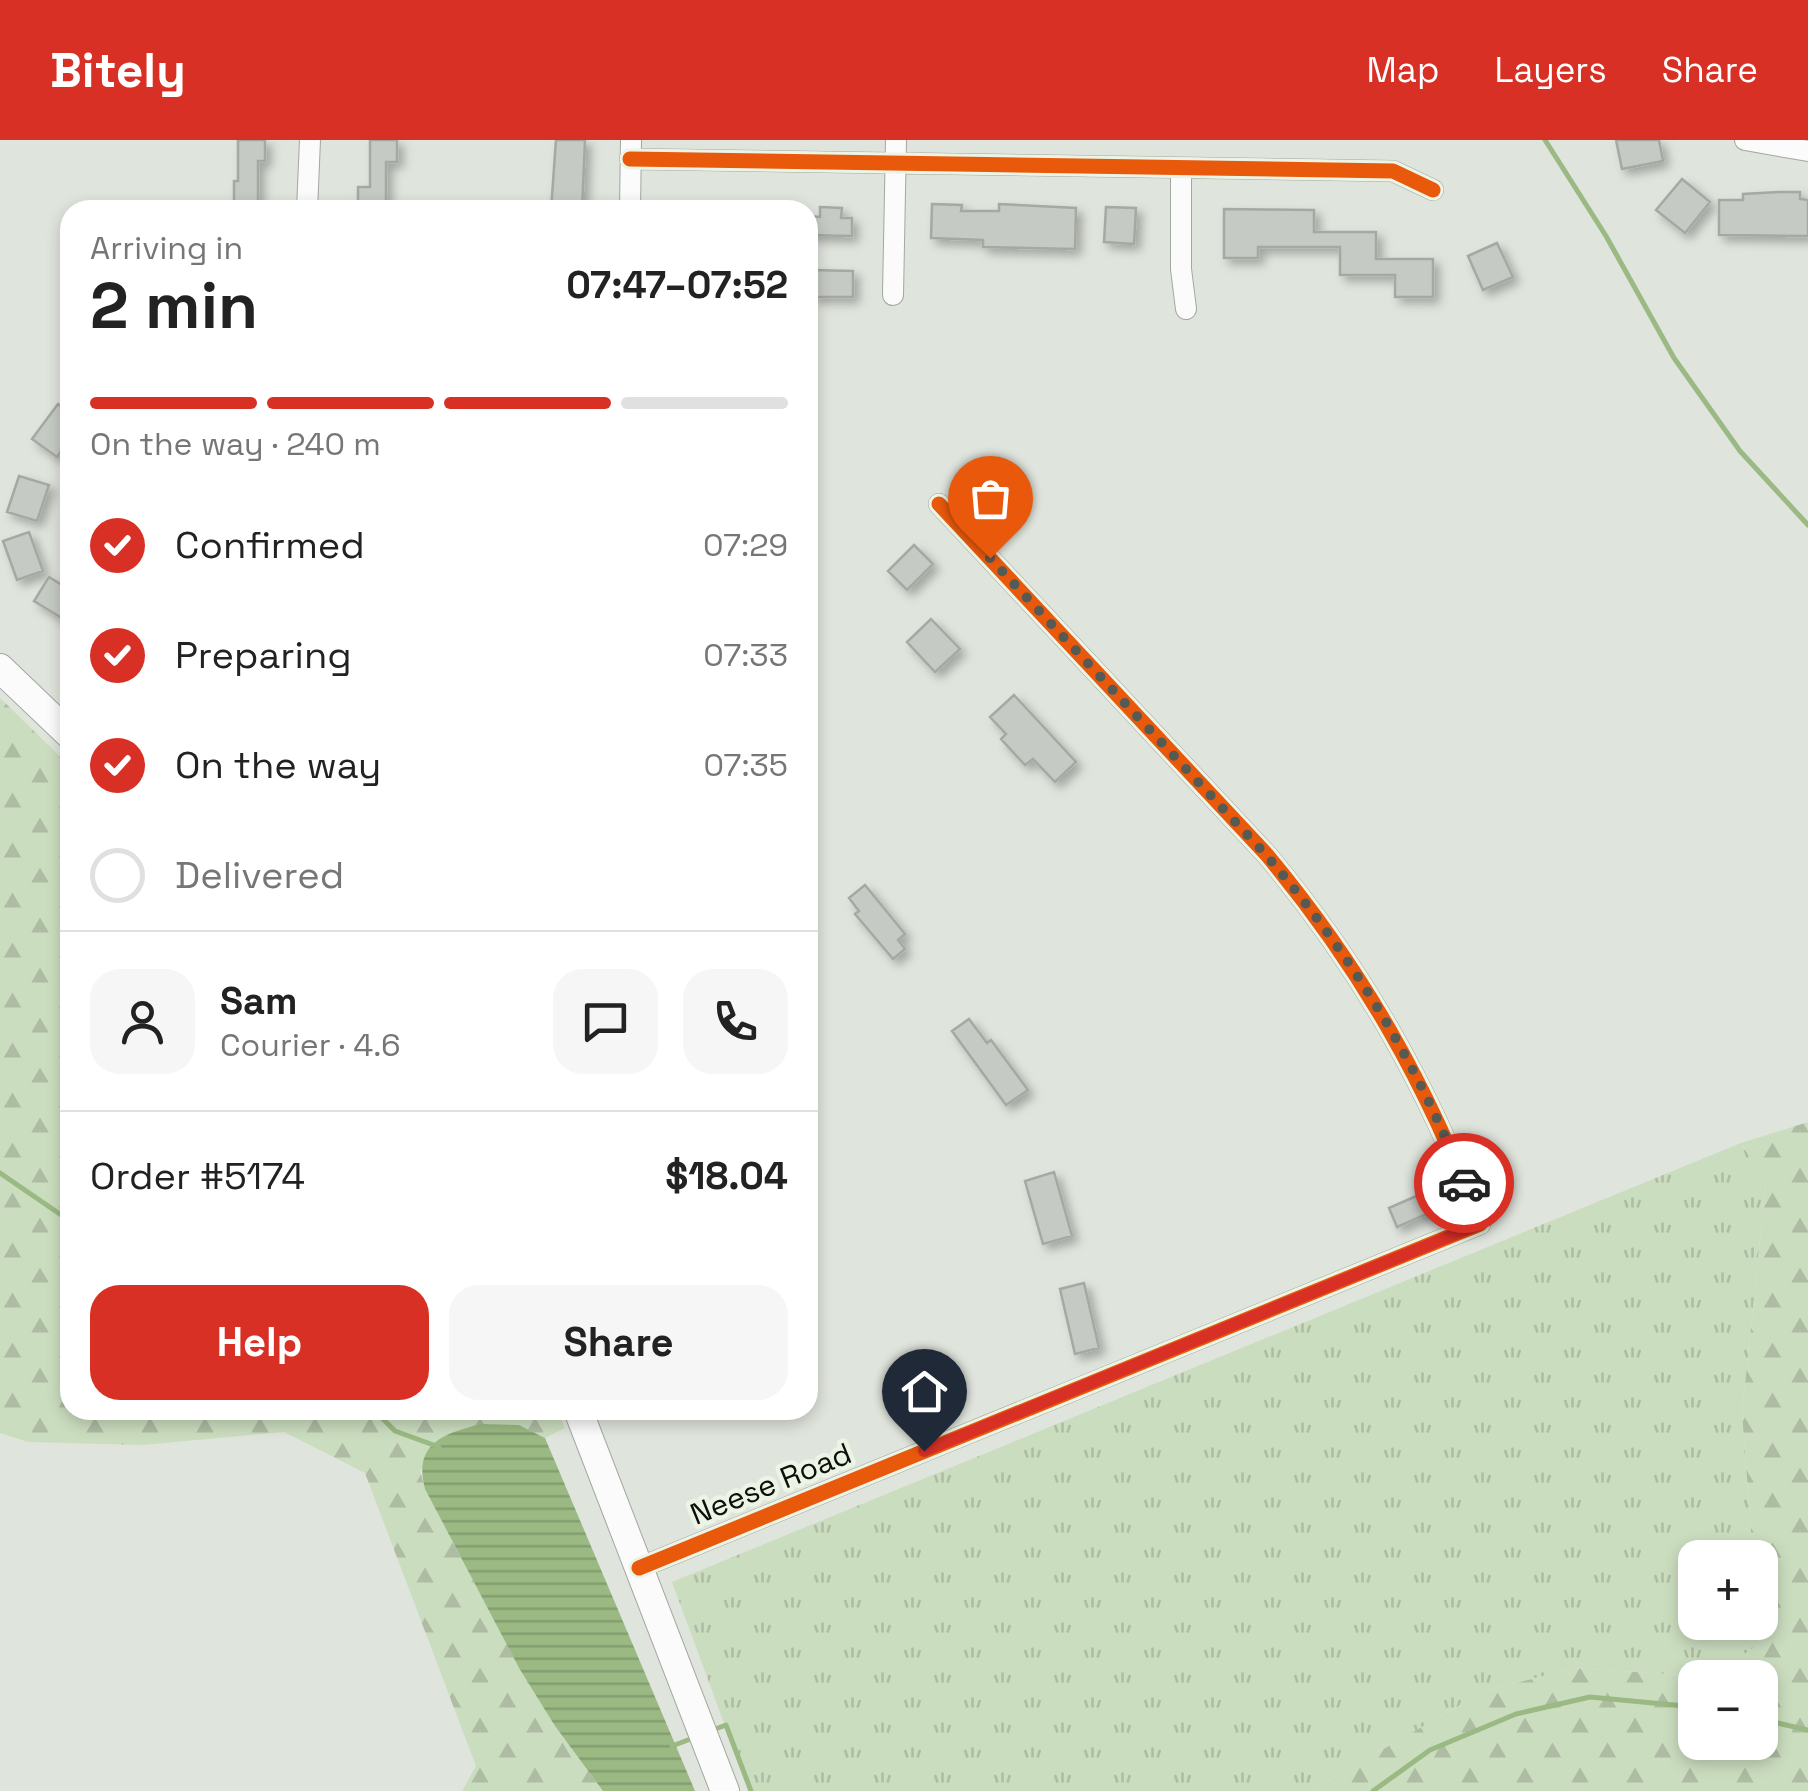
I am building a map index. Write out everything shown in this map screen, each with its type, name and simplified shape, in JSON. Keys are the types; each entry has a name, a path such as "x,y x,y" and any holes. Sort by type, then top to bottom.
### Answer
{"street":[{"path":"307,200 310,140"},
{"path":"893,295 896,140"},
{"path":"1746,140 1808,151"},
{"path":"630,200 630,150 895,164 1393,172 1433,190"},
{"path":"1181,168 1181,270 1186,308"},
{"name":"Neese Road","path":"639,1568 1480,1224 1412,1068 1363,982 1306,901 940,504"},
{"path":"0,668 60,725"},
{"path":"582,1420 725,1791"}],"green space":[{"path":"0,698 60,756 60,1420 561,1420 565,1428 545,1438 519,1425 420,1470 425,1489 519,1668 603,1791 462,1791 476,1766 365,1473 284,1432 143,1445 28,1442 0,1433"},
{"path":"1808,1122 1808,1791 1310,1791 1485,1691 1574,1668 1678,1675 1678,1760 1778,1760 1778,1660 1736,1660 1759,1644 1759,1640 1778,1640 1778,1540 1752,1540 1742,1413 1766,1183 1741,1143"},
{"path":"1741,1143 1766,1183 1742,1413 1752,1540 1678,1540 1678,1640 1759,1640 1759,1644 1736,1660 1678,1660 1678,1675 1574,1668 1485,1691 1310,1791 749,1791 672,1582"}],"shaded area":[{"path":"481,1424 519,1425 545,1438 695,1791 603,1791 519,1668 425,1489 422,1474 423,1461 434,1443"}],"building":[{"path":"238,140 265,140 265,161 258,161 258,200 234,200 234,181 238,181"},
{"path":"370,140 397,140 397,162 386,162 386,200 358,200 358,187 370,187"},
{"path":"556,140 585,140 582,200 552,200"},
{"path":"1616,140 1659,140 1663,161 1622,169"},
{"path":"1682,179 1710,202 1685,233 1656,210"},
{"path":"1800,192 1800,199 1808,200 1808,236 1719,235 1719,200 1743,200 1743,194"},
{"path":"932,204 962,205 961,211 999,211 999,204 1076,208 1075,249 983,247 983,240 931,238"},
{"path":"820,207 842,208 841,218 852,218 852,236 818,235"},
{"path":"1106,207 1136,208 1134,244 1104,242"},
{"path":"1224,209 1314,210 1314,232 1376,232 1376,259 1433,259 1433,297 1395,297 1395,275 1340,275 1340,247 1258,247 1258,258 1224,258"},
{"path":"1497,243 1513,277 1483,290 1468,256"},
{"path":"818,270 853,271 853,297 818,297"},
{"path":"58,404 60,406 57,457 32,439"},
{"path":"19,476 49,485 37,521 7,512"},
{"path":"29,532 43,571 17,580 3,541"},
{"path":"914,545 933,564 907,590 888,571"},
{"path":"49,577 60,584 60,617 34,601"},
{"path":"931,619 960,649 935,672 907,642"},
{"path":"1014,695 1076,762 1055,782 1033,759 1025,765 1001,739 1006,734 990,717"},
{"path":"865,885 905,934 898,940 905,949 893,959 855,914 859,911 849,898"},
{"path":"969,1019 987,1043 991,1040 1028,1090 1006,1105 952,1031"},
{"path":"1054,1172 1072,1236 1043,1244 1025,1181"},
{"path":"1437,1187 1445,1206 1397,1227 1389,1208"},
{"path":"1084,1283 1099,1348 1075,1354 1060,1289"}],"waterway":[{"path":"1545,140 1606,236 1674,358 1740,451 1808,525"},
{"path":"0,1173 60,1214"},
{"path":"384,1420 395,1431 439,1447"},
{"path":"1373,1791 1430,1750 1516,1714 1590,1697 1678,1705"},
{"path":"1778,1723 1808,1730"},
{"path":"718,1728 726,1725 751,1791"},
{"path":"672,1746 688,1740"}],"cycle path":[{"path":"630,159 1393,171 1433,190"},
{"path":"639,1568 1480,1224 1438,1124 1390,1030 1301,898 1267,855 939,504"}],"way so far":[{"path":"990,558 1306,901 1373,998 1412,1068 1464,1183"}],"route":[{"path":"924,1451 1480,1224 1464,1183"}]}
